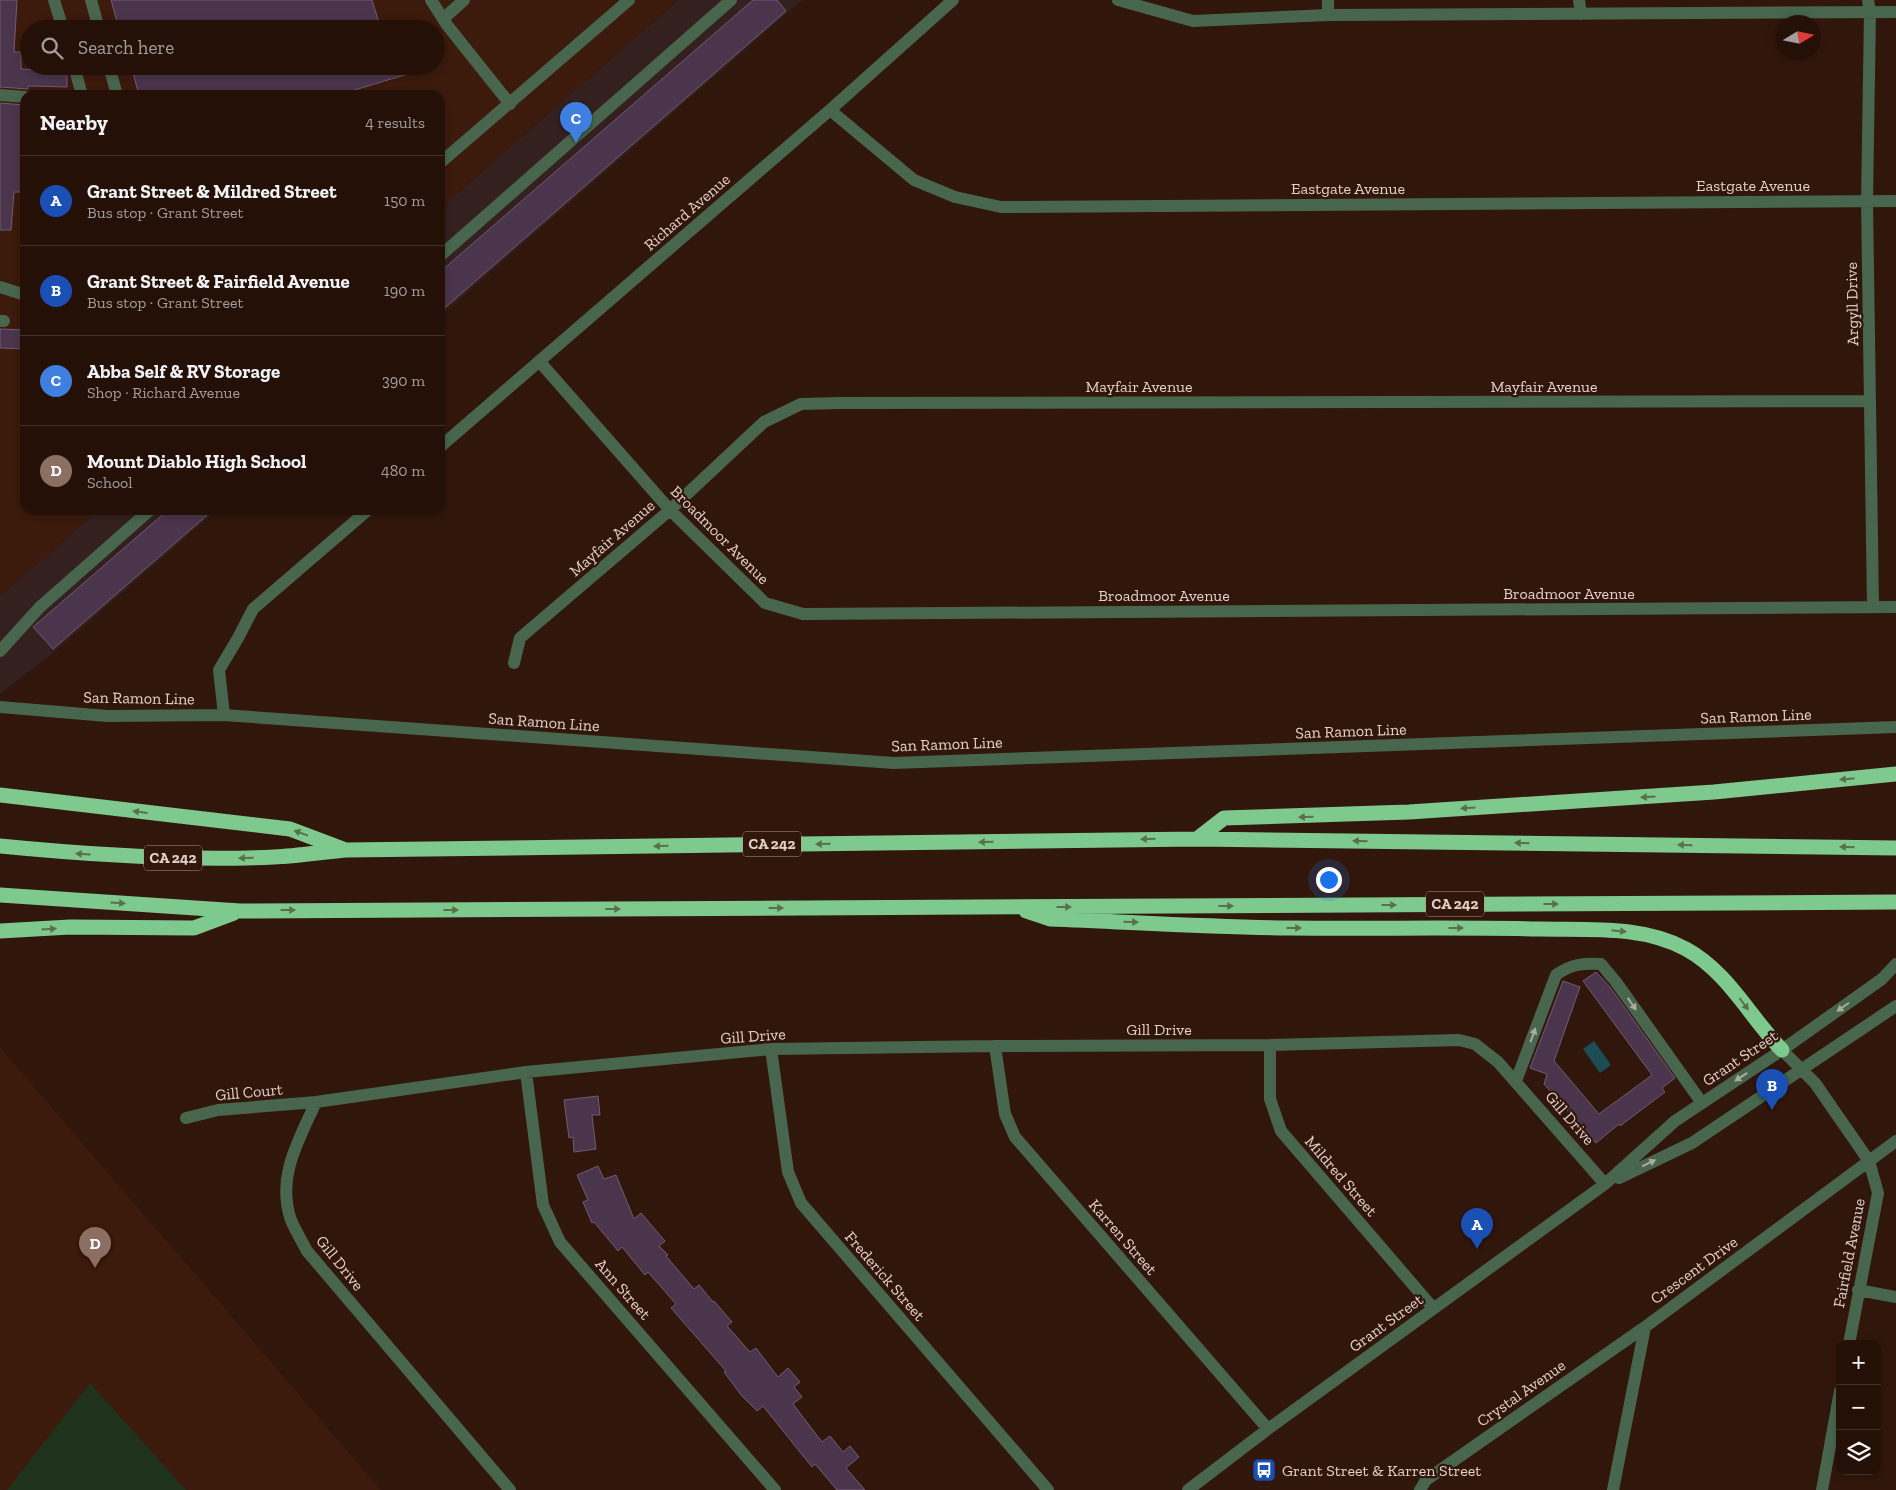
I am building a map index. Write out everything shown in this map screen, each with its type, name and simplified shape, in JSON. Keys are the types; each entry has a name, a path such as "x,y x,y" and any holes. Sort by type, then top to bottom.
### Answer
{"highway":[{"path":"1197,839 1224,818 1409,812 1714,792 1896,774"},
{"path":"0,795 290,829 346,850"},
{"name":"CA 242","path":"0,846 80,854 197,859 276,857 346,850 1197,839 1896,848"},
{"name":"CA 242","path":"0,895 240,911 1896,902"},
{"path":"1015,907 1050,919 1287,928 1617,930 1656,936 1685,948 1713,967 1734,990 1768,1036 1782,1050"},
{"path":"0,931 70,928 194,928 240,911"}],"street":[{"path":"54,0 60,20"},
{"path":"91,0 97,20"},
{"path":"431,0 443,19 464,0"},
{"path":"445,160 629,0"},
{"path":"445,252 731,0"},
{"name":"Richard Avenue","path":"445,443 830,110 953,0"},
{"path":"1118,0 1193,21 1328,15 1581,14 1869,6 1896,12"},
{"path":"1328,0 1328,15"},
{"path":"1579,0 1581,14"},
{"name":"Argyll Drive","path":"1869,6 1866,201 1872,607"},
{"path":"445,22 510,104"},
{"path":"76,75 81,90"},
{"path":"111,75 115,90"},
{"path":"0,95 20,97"},
{"name":"Eastgate Avenue","path":"830,110 914,180 955,197 1000,207 1896,201"},
{"path":"0,287 20,293"},
{"name":"Broadmoor Avenue","path":"539,361 670,510 765,603 803,614 1896,607"},
{"name":"Mayfair Avenue","path":"514,663 520,638 670,510 764,422 801,404 1869,401"},
{"path":"0,651 40,607 144,515"},
{"path":"224,715 218,670 253,609 362,515"},
{"name":"San Ramon Line","path":"0,707 106,716 224,715 894,763 1896,727"},
{"path":"1516,1080 1556,975 1566,967 1586,963 1601,964 1616,982 1702,1103"},
{"name":"Grant Street","path":"1188,1490 1268,1429 1605,1184 1675,1121 1782,1050 1882,979 1896,964"},
{"name":"Grant Street","path":"1605,1184 1692,1143 1896,1006"},
{"name":"Gill Drive","path":"510,1490 307,1251 291,1220 285,1188 290,1159 316,1102 526,1072 771,1049 1270,1045 1459,1040 1474,1044 1498,1062 1516,1080 1605,1184"},
{"name":"Mildred Street","path":"1270,1045 1270,1099 1281,1131 1434,1308"},
{"name":"Karren Street","path":"995,1046 1005,1114 1015,1137 1268,1429"},
{"name":"Frederick Street","path":"771,1049 788,1172 801,1203 1048,1490"},
{"name":"Fairfield Avenue","path":"1782,1050 1815,1083 1870,1161 1878,1193 1849,1340"},
{"name":"Ann Street","path":"526,1072 543,1205 560,1242 775,1490"},
{"name":"Gill Court","path":"186,1118 218,1110 316,1102"},
{"name":"Crescent Drive","path":"1613,1490 1645,1327 1896,1141"},
{"path":"1858,1290 1896,1297"},
{"name":"Crystal Avenue","path":"1420,1490 1426,1480 1645,1327"},
{"path":"1822,1490 1836,1414"}],"shaded area":[{"path":"0,0 678,0 445,204 445,90 20,90 20,515 92,515 0,596"},
{"path":"678,0 802,0 445,312 445,204"},
{"path":"92,515 211,515 54,652 0,694 0,596"},
{"path":"0,1047 381,1490 0,1490"}],"green space":[{"path":"90,1383 186,1490 7,1490"}],"water":[{"path":"1594,1041 1611,1065 1600,1073 1583,1049"}],"building":[{"path":"0,0 17,0 14,52 20,52 20,75 67,75 67,87 28,86 28,89 0,87"},
{"path":"111,0 372,0 378,20 117,20"},
{"path":"753,0 777,0 786,11 445,308 445,268"},
{"path":"133,75 404,75 355,90 138,90"},
{"path":"0,103 20,105 20,192 14,192 11,230 0,230"},
{"path":"0,329 20,330 20,349 0,348"},
{"path":"162,515 207,515 53,649 33,627"},
{"path":"1596,972 1610,987 1675,1078 1662,1088 1665,1092 1620,1126 1619,1124 1596,1143 1544,1084 1547,1074 1530,1068 1563,981 1580,987 1554,1061 1599,1114 1652,1075 1583,981"},
{"path":"598,1096 600,1115 592,1115 596,1149 574,1152 573,1137 569,1138 564,1100"},
{"path":"598,1166 604,1179 616,1175 634,1219 641,1213 665,1241 659,1246 668,1255 666,1256 694,1289 699,1285 714,1301 732,1322 727,1326 750,1352 756,1348 778,1377 788,1368 800,1382 794,1387 802,1397 793,1404 822,1442 830,1436 843,1452 850,1446 859,1457 846,1468 865,1490 837,1490 815,1464 812,1467 763,1406 757,1411 742,1396 724,1372 726,1371 671,1308 676,1304 648,1272 645,1275 622,1247 618,1251 594,1222 592,1223 583,1202 588,1200 577,1175"}],"place":[{"name":"Abba Self & RV Storage","path":"576,143"},
{"name":"Grant Street & Fairfield Avenue","path":"1772,1110"},
{"name":"Grant Street & Mildred Street","path":"1477,1249"},
{"name":"Mount Diablo High School","path":"95,1268"},
{"name":"Grant Street & Karren Street","path":"1264,1470"}]}
